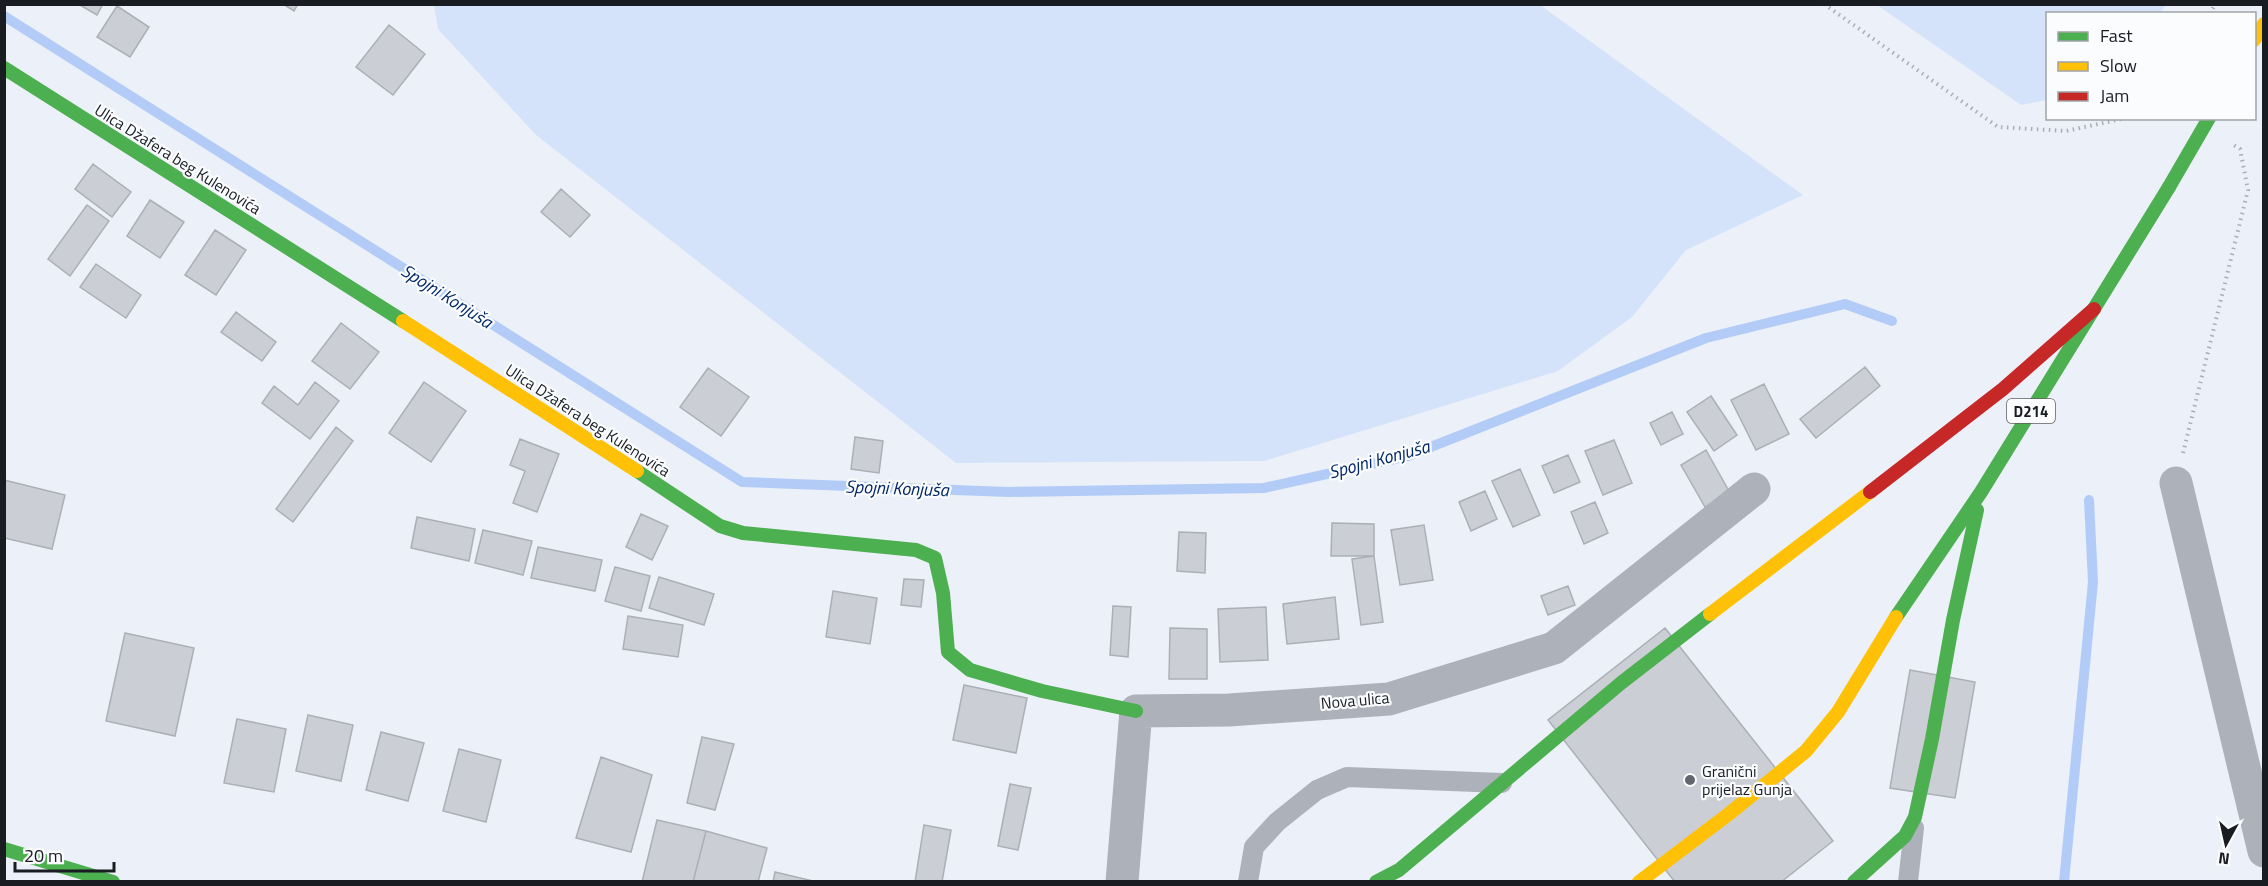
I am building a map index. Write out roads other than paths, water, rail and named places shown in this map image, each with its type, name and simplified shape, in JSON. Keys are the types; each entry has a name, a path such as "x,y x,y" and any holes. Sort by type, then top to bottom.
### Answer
{"main road":[{"path":"2256,37 2264,24"},
{"name":"Ulica Džafera beg Kulenovića","path":"4,68 569,426 720,526 743,533 916,550 935,558 943,593 948,652 970,670 1042,691 1136,711"},
{"name":"D214","path":"1639,882 1730,813 1806,751 1838,712 1887,631 1981,492 2208,120"},
{"path":"1376,882 1399,870 1621,683 2003,389 2094,309"},
{"path":"1854,882 1905,837 1915,817 1932,739 1953,620 1981,492"},
{"path":"4,849 113,882"}],"street":[{"path":"2176,483 2264,851"},
{"name":"Nova ulica","path":"1136,711 1229,710 1389,699 1554,648 1754,489"},
{"path":"1122,882 1136,711"}],"lane":[{"path":"1248,882 1254,847 1277,822 1317,790 1347,777 1502,783"},
{"path":"1908,882 1915,817"}],"waterway":[{"name":"Spojni Konjuša","path":"4,16 742,482 1008,492 1264,488 1408,456 1706,338 1845,304 1892,321"},
{"path":"2064,882 2093,582 2089,500"}],"place":[{"name":"Granični prijelaz Gunja","path":"1690,780"}]}
